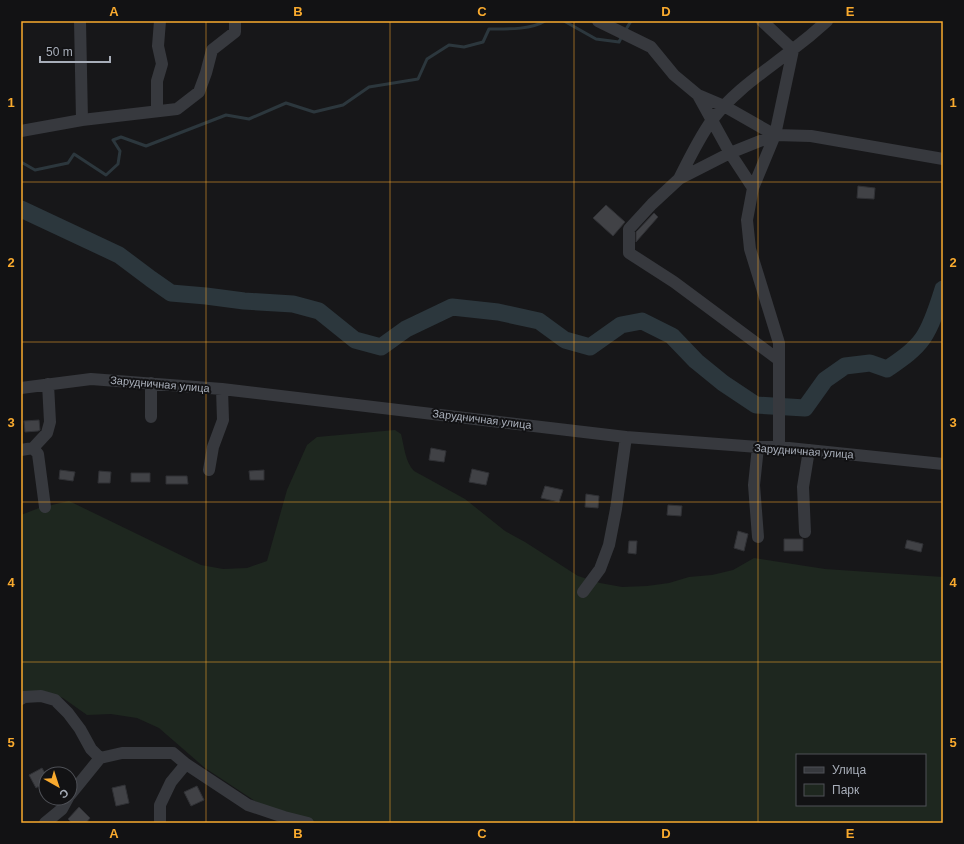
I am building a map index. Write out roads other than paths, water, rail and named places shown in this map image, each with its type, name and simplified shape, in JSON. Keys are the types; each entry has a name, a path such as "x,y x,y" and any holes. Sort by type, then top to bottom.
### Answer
{"street":[{"path":"80,21 82,120"},
{"path":"157,111 158,81 162,64 158,46 160,21"},
{"path":"21,131 82,120 177,109 198,92 206,73 212,50 235,32 235,21"},
{"path":"598,21 651,47 674,75 698,96 730,153 753,188"},
{"path":"762,21 793,50"},
{"path":"679,179 698,142 724,106 750,82 793,50 827,21"},
{"path":"779,447 779,343 750,249 747,220 753,188 775,135 793,50"},
{"path":"698,96 724,106 775,135"},
{"path":"779,360 674,282 629,253 629,229 652,204 679,179 730,153 775,135 811,136 943,159"},
{"name":"Зарудничная улица","path":"21,388 91,379 222,389 626,437 758,447 779,447 943,464"},
{"path":"45,507 38,454 27,449 47,433 50,422 48,384"},
{"path":"151,384 151,417"},
{"path":"209,470 213,447 223,420 222,389"},
{"path":"583,592 600,569 608,545 616,509 626,437"},
{"path":"758,447 754,485 758,537"},
{"path":"805,532 803,487 809,450"},
{"path":"21,699 41,696 55,700 68,713 80,729 90,748 100,758"},
{"path":"78,785 100,758 122,753 173,753 186,764 248,805 308,823"},
{"path":"160,823 160,805 171,782 186,764"},
{"path":"52,821 64,806"}],"waterway":[{"path":"21,162 35,170 68,163 74,154 106,175 118,164 120,151 113,140 121,137 146,146 226,115 249,119 286,103 314,112 343,105 369,87 418,79 427,59 449,45 464,47 483,42 489,29 510,29 533,26 545,21"},
{"path":"564,21 596,39 619,42 622,36"},
{"path":"625,31 631,21"},
{"path":"21,209 119,255 171,293 244,301 293,304 319,311 355,340 381,347 406,329 452,307 498,312 539,321 565,340 590,347 621,325 642,321 672,336 696,361 723,383 756,405 805,408 825,380 845,366 870,363 887,369 902,359 923,338 932,321 943,289"}]}
